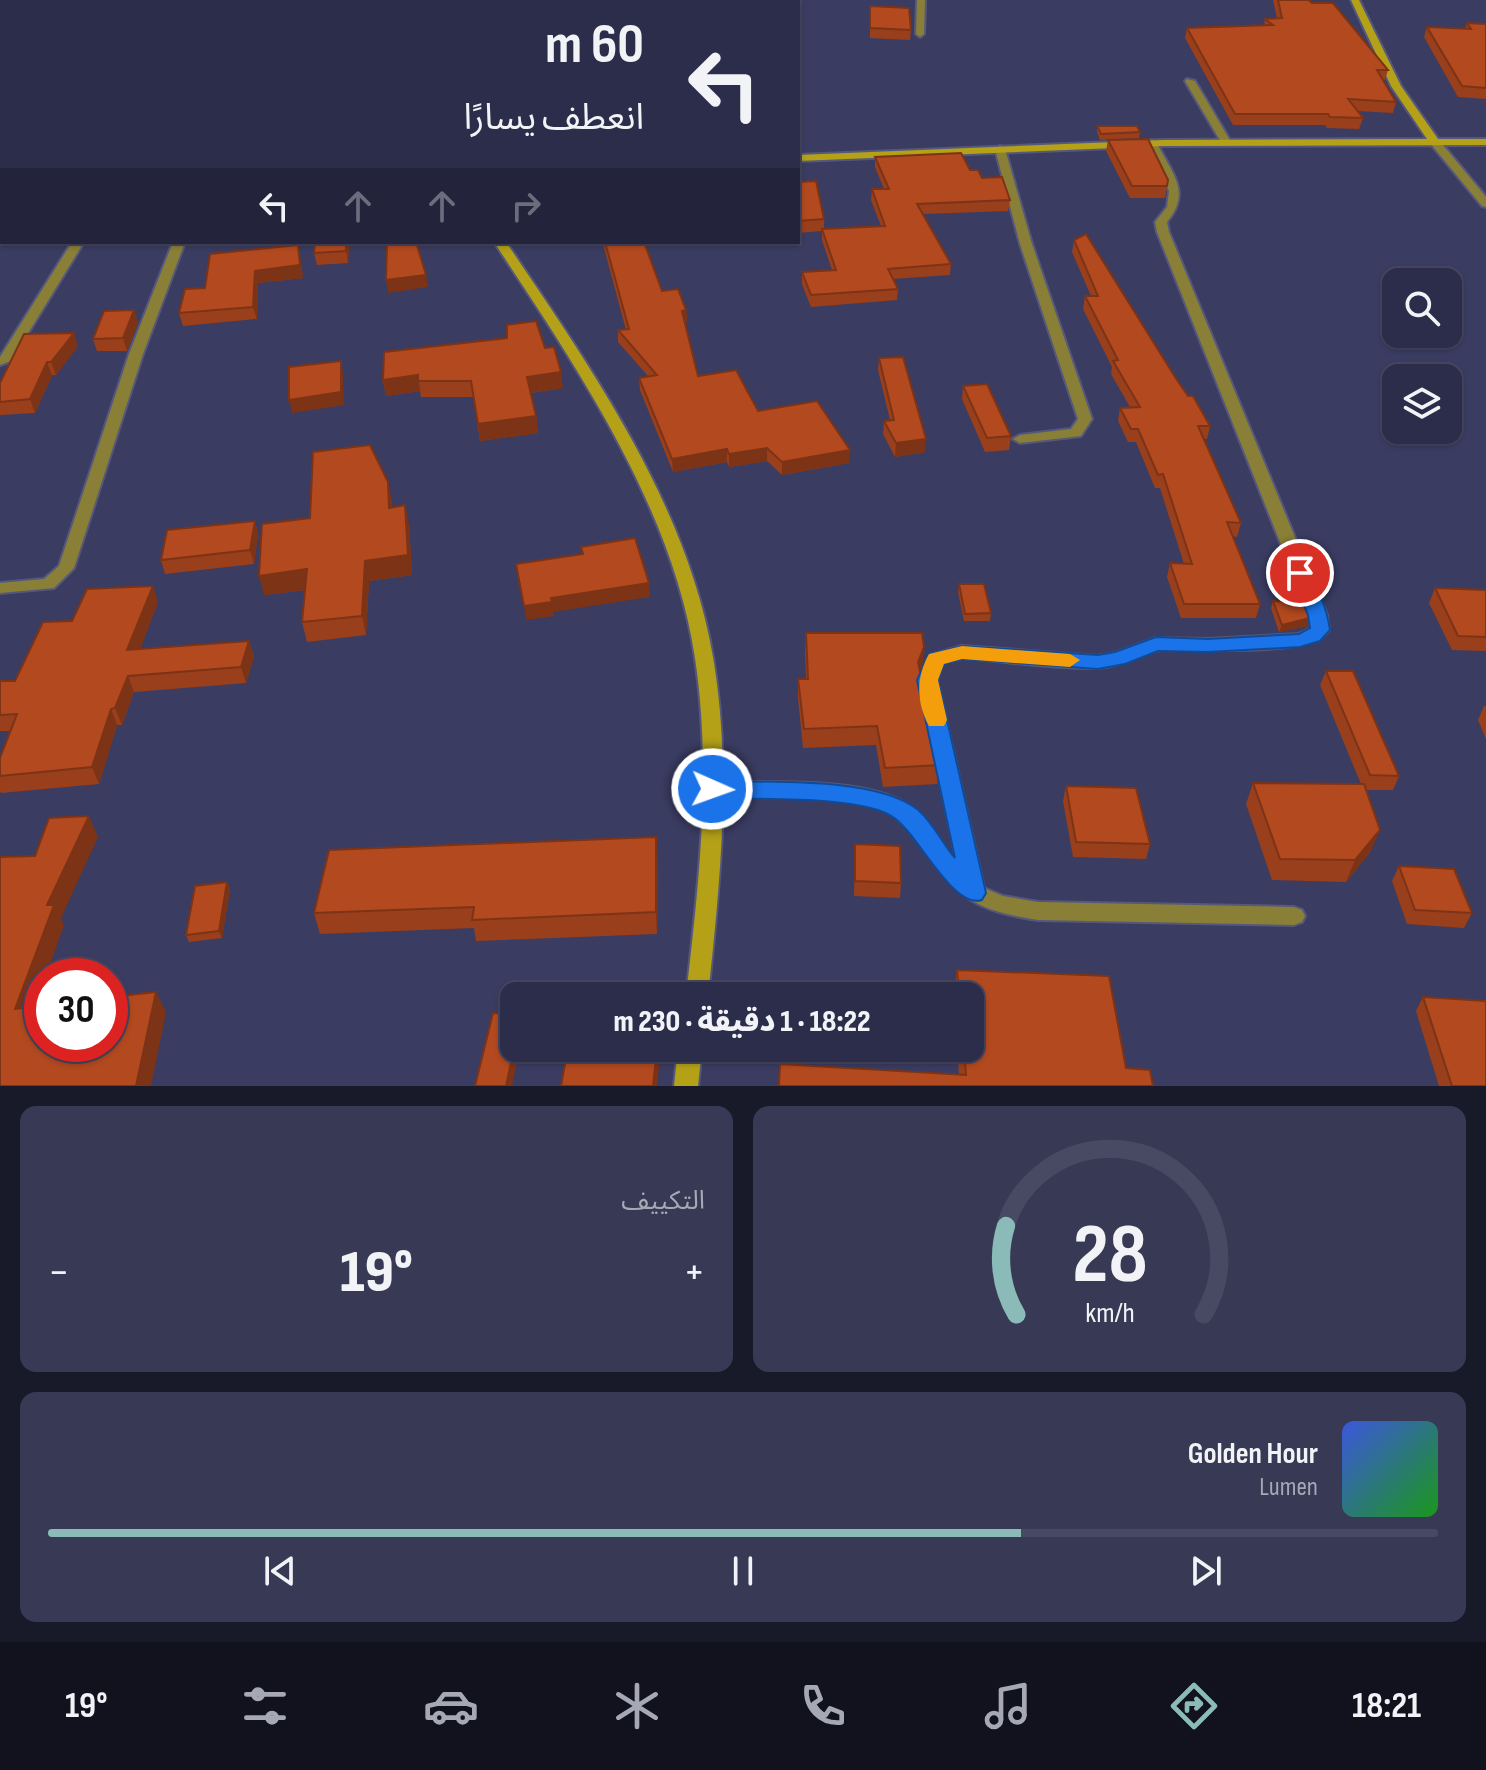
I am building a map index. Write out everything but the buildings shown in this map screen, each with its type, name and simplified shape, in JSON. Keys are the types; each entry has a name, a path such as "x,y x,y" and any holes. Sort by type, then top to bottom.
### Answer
{"street":[{"path":"920,34 921,0"},
{"path":"1355,0 1389,74 1434,141 1486,204"},
{"path":"1190,81 1226,142"},
{"path":"800,158 1152,143 1486,142"},
{"path":"974,893 928,680 936,659 962,652 1098,662 1118,659 1156,644 1208,645 1300,640 1320,630 1318,615 1163,232 1161,222 1173,208 1175,191 1152,143"},
{"path":"1000,149 1026,244 1085,419 1076,433 1020,439"},
{"path":"1,363 77,244"},
{"path":"0,588 48,584 66,568 136,354 178,244"},
{"path":"501,244 629,452 678,560 695,612 706,676 713,826 698,982"},
{"path":"712,789 857,796 892,804 912,818 944,862 974,893 998,906 1038,911 1294,916"},
{"path":"686,1086 689,1062"}],"slow traffic":[{"path":"936,720 928,680 936,659 962,652 1070,660"}],"route":[{"path":"712,789 857,796 892,804 912,818 944,862 974,893 928,680 936,659 962,652 1098,662 1118,659 1156,644 1208,645 1300,640 1320,630 1318,615 1300,573"}]}
